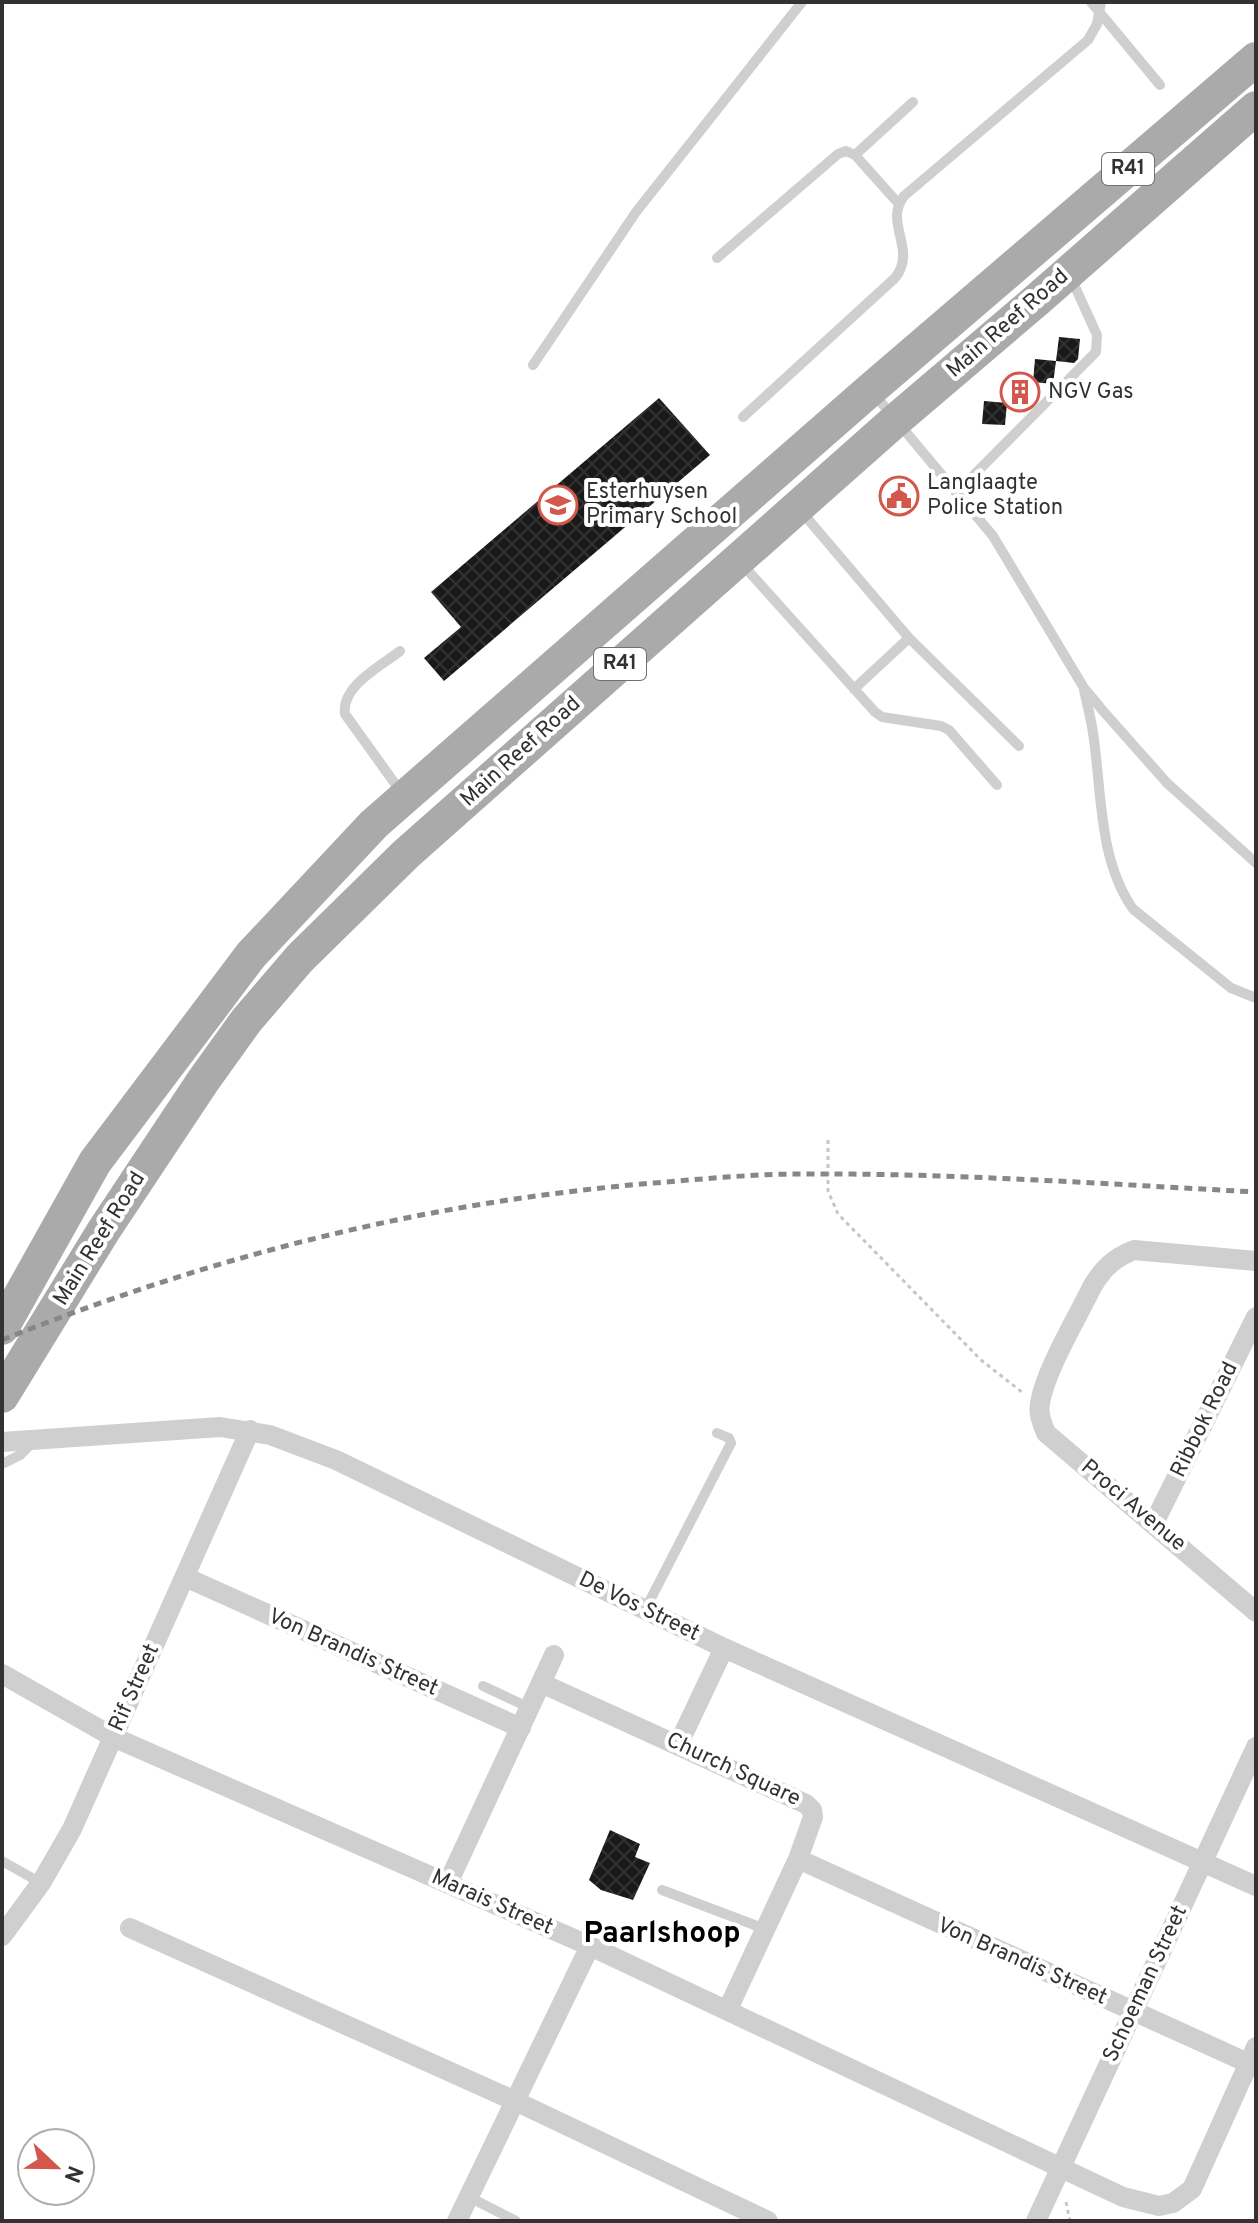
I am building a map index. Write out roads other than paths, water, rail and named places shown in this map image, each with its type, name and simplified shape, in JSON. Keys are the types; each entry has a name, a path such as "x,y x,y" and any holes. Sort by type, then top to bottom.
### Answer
{"main road":[{"name":"Main Reef Road","path":"5,1323 95,1162 251,955 374,824 870,390 1256,59"},
{"name":"Main Reef Road","path":"10,1383 104,1230 203,1081 246,1021 300,958 406,854 896,420 1256,108"},
{"path":"765,482 794,510"},
{"path":"693,544 730,567"}],"street":[{"name":"Proci Avenue","path":"1256,1261 1134,1250 1117,1256 1099,1274 1045,1385 1039,1406 1040,1420 1046,1433 1256,1612"},
{"name":"Ribbok Road","path":"1154,1523 1256,1317"},
{"name":"De Vos Street","path":"2,1442 199,1427 250,1430 284,1439 336,1460 724,1648 1256,1886"},
{"name":"Rif Street","path":"2,1936 41,1883 72,1829 250,1430"},
{"name":"Von Brandis Street","path":"185,1577 521,1728"},
{"path":"678,1745 724,1648"},
{"path":"448,1883 554,1655"},
{"name":"Marais Street","path":"2,1674 113,1737 590,1946 1123,2197 1159,2206 1173,2203 1192,2189 1252,2055"},
{"name":"Church Square","path":"541,1683 810,1806 813,1817 798,1859 728,2009"},
{"name":"Schoeman Street","path":"1036,2221 1256,1747"},
{"name":"Von Brandis Street","path":"798,1859 1133,2012 1252,2055"},
{"path":"130,1928 515,2101 768,2221"},
{"path":"457,2221 590,1946"}],"lane":[{"path":"533,365 636,212 802,2"},
{"path":"1091,2 1100,8 1160,85"},
{"path":"898,203 1084,44 1095,30 1100,8"},
{"path":"855,155 913,102"},
{"path":"717,258 838,154 846,151 855,155 898,203 897,222 905,256 900,273 743,417"},
{"path":"956,493 1096,352 1097,335 1068,272"},
{"path":"870,390 993,536 1084,688 1167,783 1256,863"},
{"path":"794,510 909,638 1019,746"},
{"path":"730,567 882,717 941,726 949,730 997,785"},
{"path":"854,689 909,638"},
{"path":"400,651 350,691 343,703 345,714 405,797"},
{"path":"1084,688 1093,731 1103,817 1121,892 1133,909 1231,988 1256,998"},
{"path":"645,1610 731,1443 729,1438 717,1433"},
{"path":"2,1464 20,1455 36,1439"},
{"path":"483,1686 530,1708"},
{"path":"2,1861 41,1883"},
{"path":"662,1890 765,1929"},
{"path":"469,2197 516,2221"}],"railway":[{"path":"2,1340 162,1282 322,1237 485,1204 569,1192 709,1178 801,1174 972,1177 1256,1192"}],"place":[{"name":"NGV Gas","path":"1020,392"},
{"name":"Langlaagte Police Station","path":"899,496"},
{"name":"Esterhuysen Primary School","path":"558,505"}],"district":[{"name":"Paarlshoop","path":"662,1934"}]}
